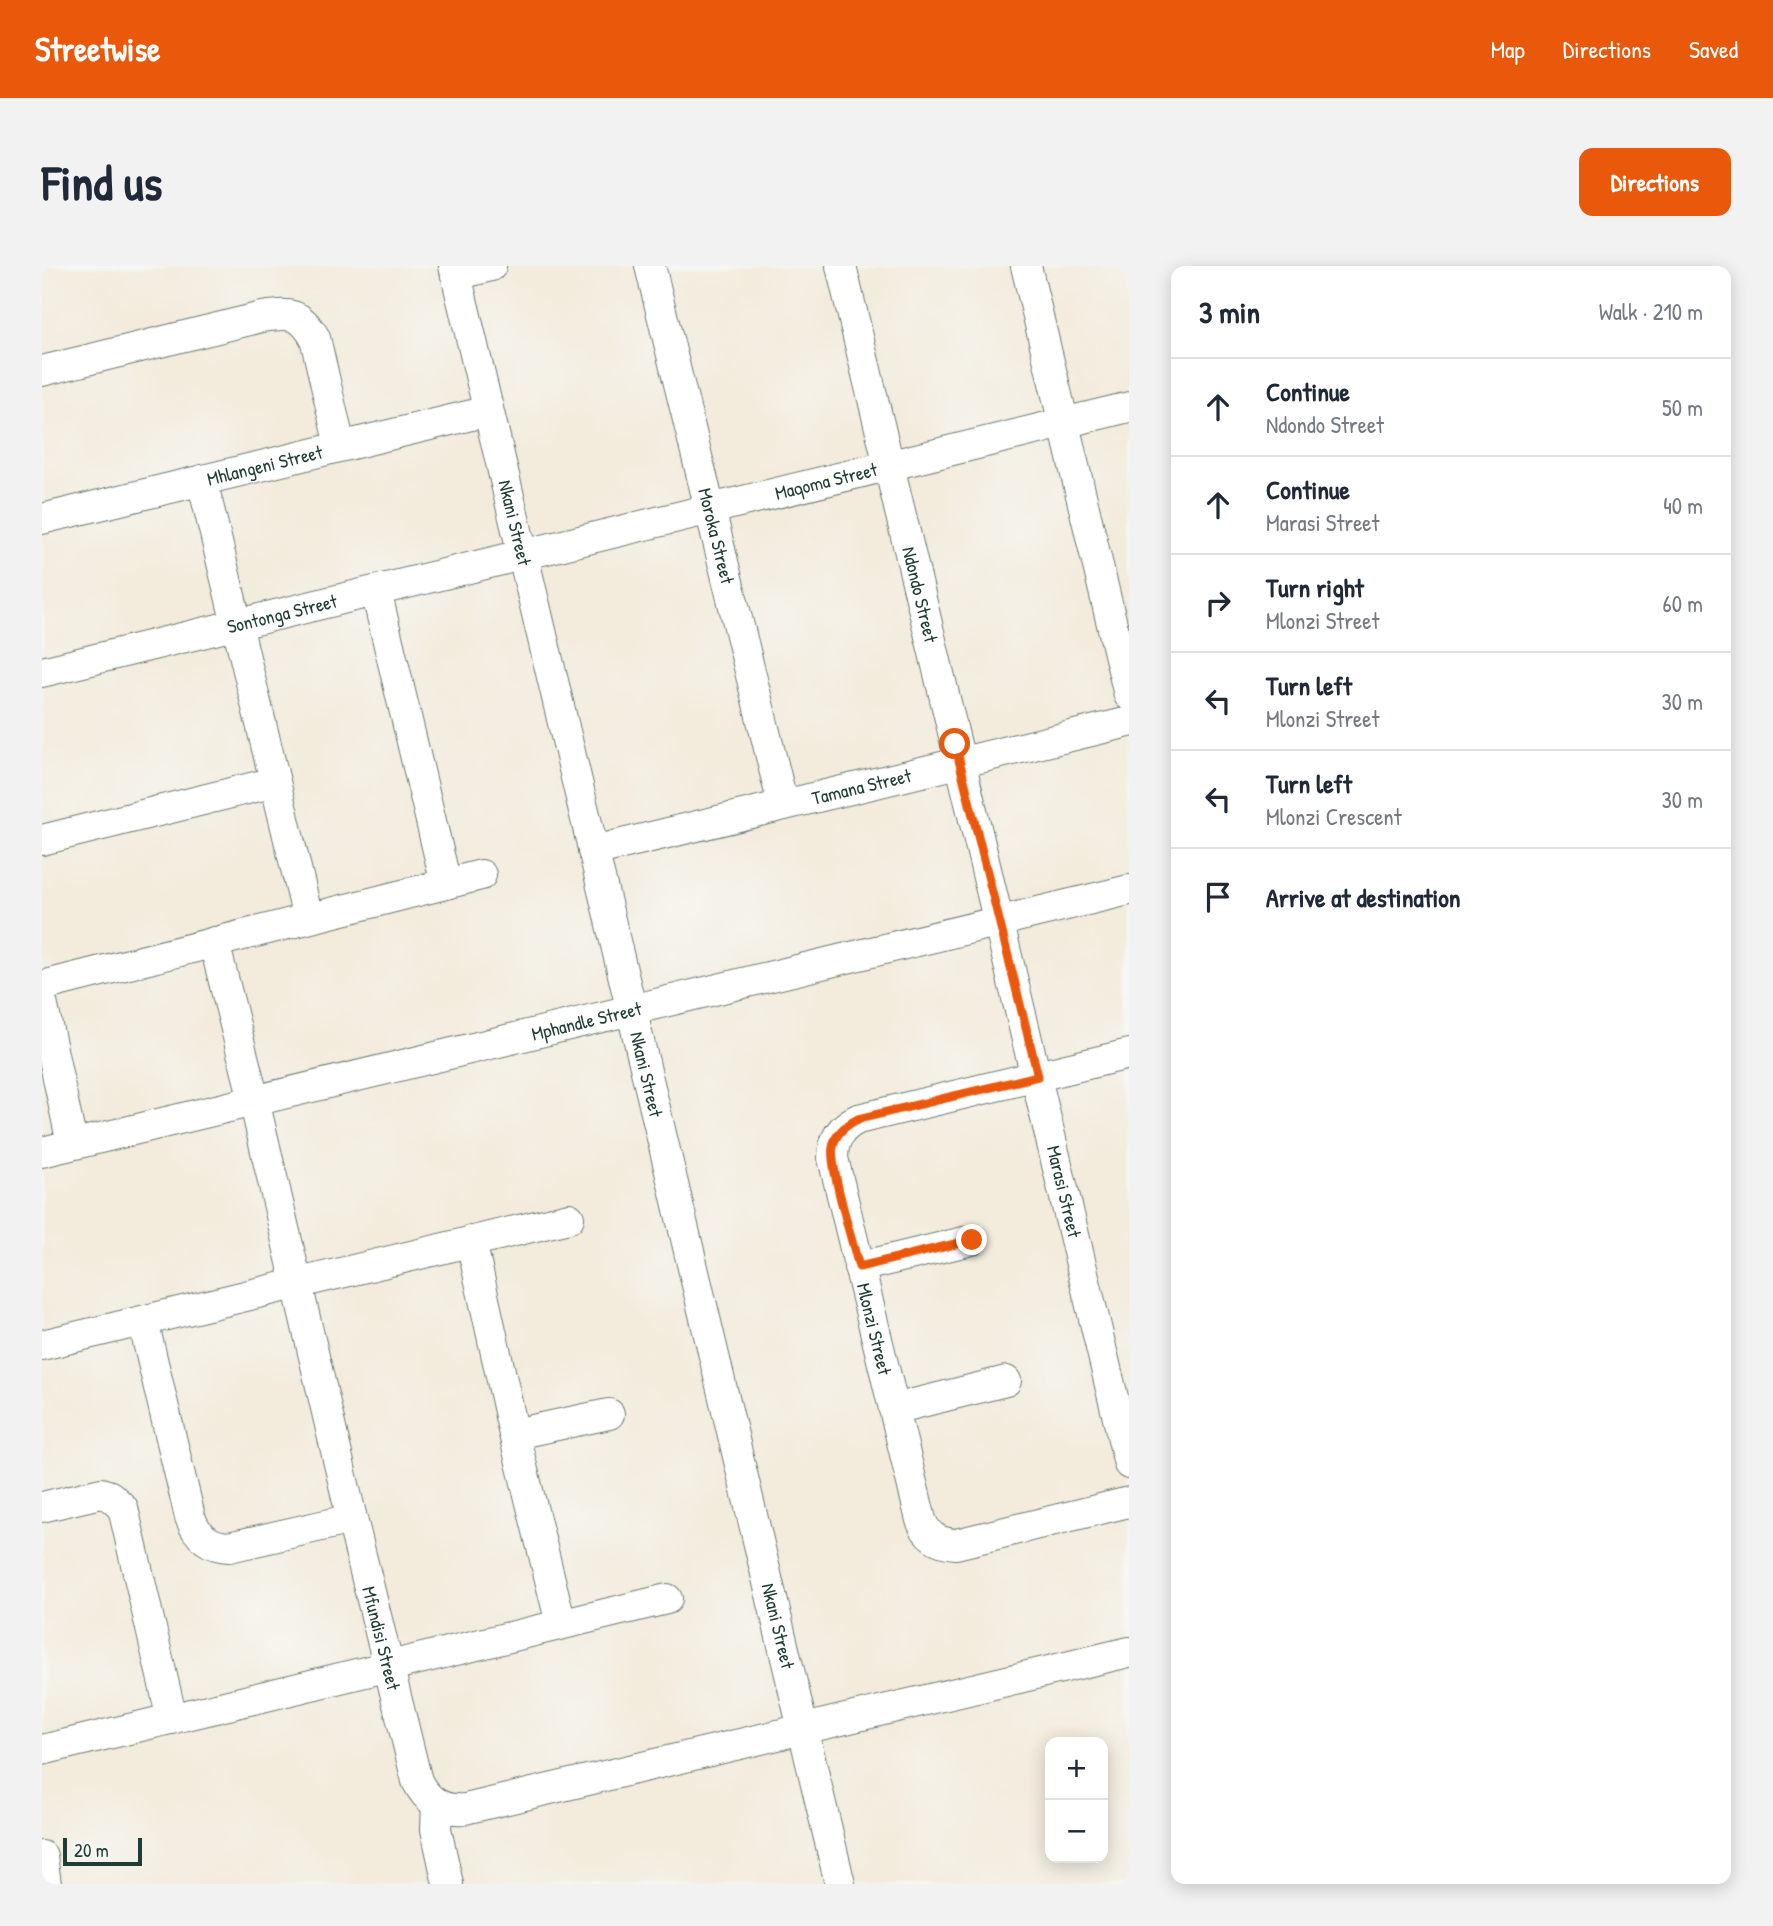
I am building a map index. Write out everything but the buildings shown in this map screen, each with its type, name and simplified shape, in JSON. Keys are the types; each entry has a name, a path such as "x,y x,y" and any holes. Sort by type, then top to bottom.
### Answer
{"street":[{"path":"455,270 491,266"},
{"name":"Moroka Street","path":"650,266 783,805"},
{"name":"Ndondo Street","path":"841,266 999,921"},
{"path":"1026,266 1129,695"},
{"name":"Nkani Street","path":"455,270 840,1884"},
{"path":"42,372 262,317 283,314 297,316 307,324 315,338 340,446"},
{"name":"Maqoma Street","path":"523,555 1129,407"},
{"name":"Mhlangeni Street","path":"42,519 488,411"},
{"path":"202,480 307,918"},
{"name":"Sontonga Street","path":"42,672 523,555"},
{"path":"376,591 446,884"},
{"name":"Tamana Street","path":"593,851 1129,722"},
{"path":"42,840 275,782"},
{"path":"42,986 481,876"},
{"name":"Mphandle Street","path":"42,1152 1129,890"},
{"name":"Marasi Street","path":"999,921 1129,1464"},
{"name":"Mfundisi Street","path":"214,942 417,1781 428,1798 437,1804"},
{"path":"42,1002 72,1144"},
{"name":"Mlonzi Street","path":"1129,1054 858,1119 842,1129 833,1148 833,1158 920,1520 929,1535 937,1541 956,1544 1129,1502"},
{"path":"42,1345 569,1218"},
{"path":"859,1267 972,1240"},
{"path":"471,1241 514,1434 561,1624"},
{"path":"143,1321 190,1517 204,1539 212,1544 229,1547 352,1519"},
{"path":"894,1409 1006,1381"},
{"path":"514,1434 609,1414"},
{"path":"42,1507 101,1493 110,1496 122,1508 172,1719"},
{"path":"42,1750 667,1599"},
{"path":"448,1884 436,1829 437,1804 446,1808 465,1809 1129,1652"},
{"path":"42,1856 46,1884"}],"route":[{"path":"955,744 1038,1076 858,1119 842,1129 836,1138 833,1158 859,1267 972,1240"}]}
